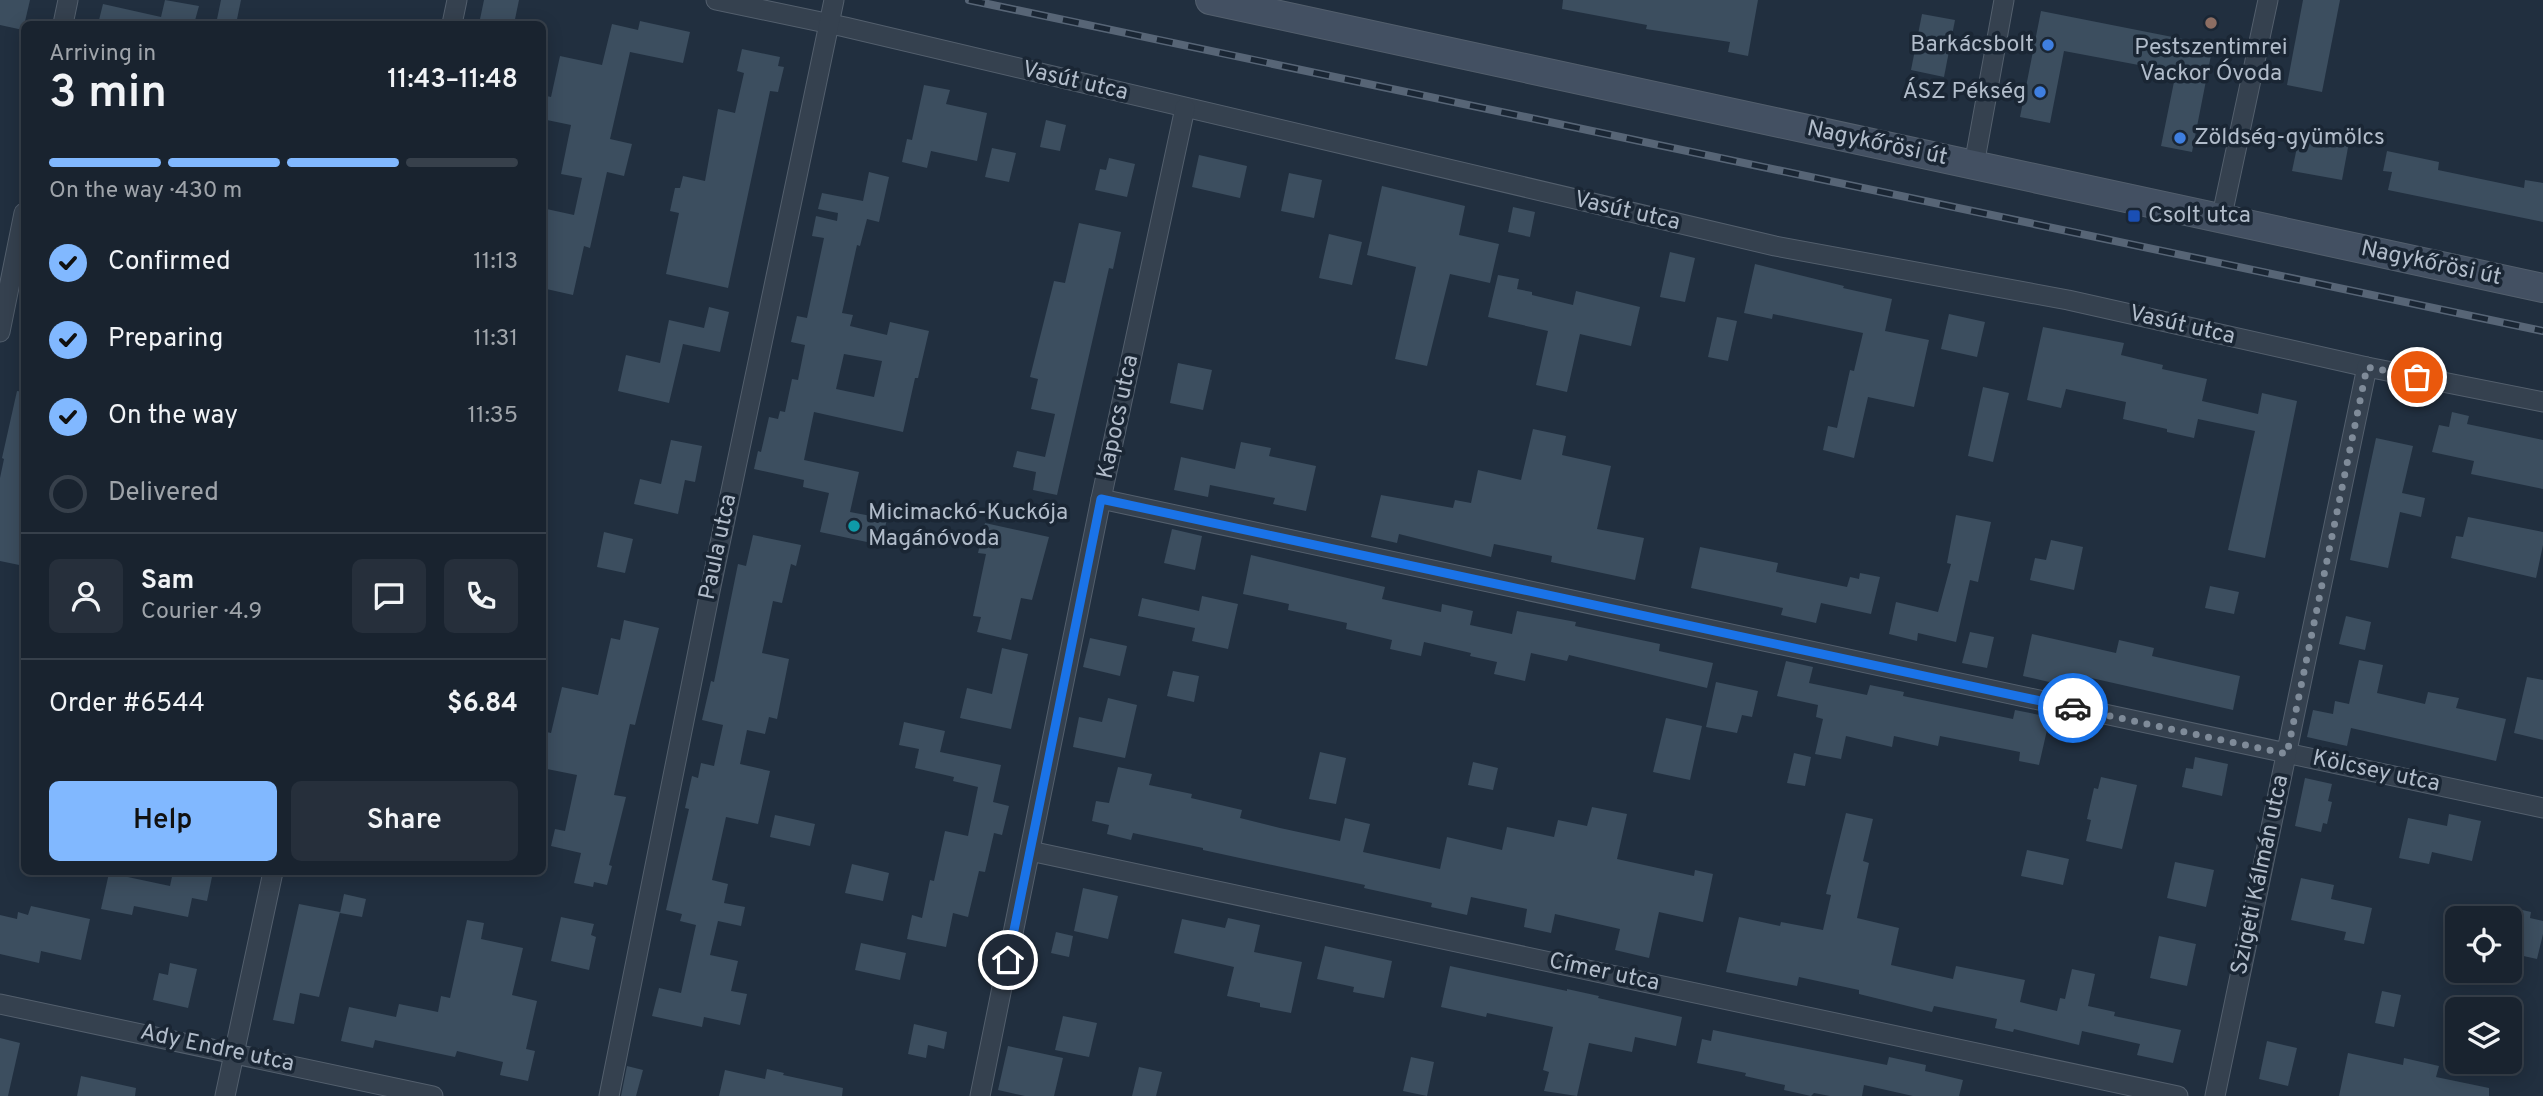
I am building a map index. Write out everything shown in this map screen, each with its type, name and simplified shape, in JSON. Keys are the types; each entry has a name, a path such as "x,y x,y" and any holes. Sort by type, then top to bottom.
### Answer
{"main road":[{"name":"Nagykőrösi út","path":"1210,0 2543,288"}],"street":[{"path":"64,21 68,0"},
{"path":"453,21 457,0"},
{"name":"Vasút utca","path":"716,0 829,24 1775,246 2068,300 2367,367 2543,402"},
{"name":"Paula utca","path":"610,1096 710,591 834,0"},
{"path":"1974,165 2004,0"},
{"path":"2221,219 2268,0"},
{"name":"Kapocs utca","path":"980,1096 1101,499 1185,108"},
{"path":"0,332 21,229"},
{"name":"Szigeti Kálmán utca","path":"2215,1096 2367,367"},
{"name":"Kölcsey utca","path":"1101,499 2543,808"},
{"name":"Címer utca","path":"1030,851 2178,1096"},
{"path":"225,1096 272,875"},
{"name":"Ady Endre utca","path":"0,1004 433,1096"}],"building":[{"path":"0,0 30,0 25,21 21,21 21,30 0,25"},
{"path":"165,0 199,6 195,21 99,21 103,4 161,17"},
{"path":"221,0 241,0 237,21 217,21"},
{"path":"484,0 519,0 515,21 480,21"},
{"path":"1563,0 1758,0 1748,56 1728,52 1730,42 1646,29 1647,25 1562,9"},
{"path":"2303,0 2340,0 2322,92 2287,85"},
{"path":"2041,11 2213,45 2192,152 2161,146 2176,72 2064,51 2050,123 2020,117"},
{"path":"1922,14 1955,20 1944,77 1911,70"},
{"path":"640,21 690,32 683,63 630,52 610,139 632,144 624,176 607,172 590,248 584,246 573,295 546,289 546,209 574,215 582,178 561,174 571,125 546,120 546,96 551,97 560,56 602,65 612,24 638,30"},
{"path":"742,49 780,57 778,66 784,67 778,92 770,91 728,288 666,274 679,213 670,211 675,188 680,188 683,176 705,181 718,109 735,113 744,73 737,71"},
{"path":"924,85 950,90 946,104 987,113 977,161 931,151 927,168 902,162 907,139 912,140"},
{"path":"1046,120 1066,125 1060,151 1040,147"},
{"path":"2300,133 2349,142 2342,180 2292,171"},
{"path":"992,148 1016,153 1009,182 985,177"},
{"path":"2387,151 2439,162 2438,170 2524,188 2525,180 2543,183 2543,222 2388,190 2392,172 2383,171"},
{"path":"1199,155 1247,166 1240,198 1192,187"},
{"path":"1109,158 1135,164 1127,197 1095,190 1100,169 1106,170"},
{"path":"869,172 889,177 879,222 867,219 860,246 857,245 842,313 853,315 850,326 887,335 890,322 929,331 903,432 814,412 804,460 859,472 850,512 887,519 881,545 820,532 829,493 803,487 804,480 754,469 769,417 778,419 780,411 785,412 792,379 798,380 805,345 791,342 797,316 807,318 824,238 812,236 816,216 837,221 838,213 818,209 822,193 863,201","holes":["844,354 882,361 874,397 836,389"]},
{"path":"1289,173 1322,180 1314,218 1281,211"},
{"path":"1382,186 1465,206 1459,235 1499,244 1490,283 1450,274 1427,366 1395,359 1416,267 1367,255"},
{"path":"1513,207 1535,212 1530,237 1508,232"},
{"path":"1079,223 1121,232 1113,269 1109,268 1057,495 1033,490 1036,472 1013,467 1017,451 1045,457 1055,414 1031,409 1038,379 1030,377 1054,281 1065,283"},
{"path":"1329,234 1362,242 1352,285 1319,278"},
{"path":"1670,252 1695,258 1685,302 1660,297"},
{"path":"1755,264 1892,299 1885,331 1929,340 1914,407 1868,397 1854,458 1823,450 1828,426 1837,428 1850,370 1854,371 1863,333 1773,314 1772,319 1744,313"},
{"path":"1498,275 1519,279 1517,289 1532,292 1532,295 1573,305 1576,291 1640,307 1631,346 1580,334 1567,392 1536,385 1548,331 1488,317"},
{"path":"709,307 729,312 720,352 683,344 669,403 618,391 626,355 660,363 669,320 704,328"},
{"path":"1949,314 1985,322 1977,357 1941,349"},
{"path":"1717,317 1737,321 1728,361 1708,357"},
{"path":"2043,327 2124,343 2121,355 2163,365 2162,369 2207,379 2202,401 2258,414 2262,393 2297,401 2265,558 2228,550 2255,431 2198,419 2194,438 2167,432 2167,429 2123,419 2126,402 2066,389 2061,408 2027,400"},
{"path":"1178,363 1212,370 1203,410 1170,403"},
{"path":"1983,387 2009,393 1993,462 1968,456"},
{"path":"17,391 21,392 21,565 0,561 2,458"},
{"path":"2452,412 2469,416 2467,424 2543,440 2543,489 2471,474 2474,461 2432,452 2439,425 2449,427"},
{"path":"1533,429 1566,436 1562,455 1611,466 1597,529 1644,538 1635,580 1551,562 1552,556 1494,544 1491,557 1399,534 1397,543 1371,537 1381,495 1453,508 1455,500 1471,503 1478,470 1521,480"},
{"path":"2376,438 2413,446 2402,493 2425,498 2421,517 2400,512 2388,568 2350,560"},
{"path":"671,440 702,446 695,482 685,480 678,514 634,504 640,479 661,484"},
{"path":"1241,442 1271,448 1269,456 1316,466 1306,511 1273,504 1275,498 1210,485 1208,497 1174,490 1181,457 1235,469"},
{"path":"1956,515 1991,522 1978,582 1970,580 1956,642 1918,633 1917,641 1889,634 1896,602 1938,612 1951,564 1947,563"},
{"path":"2468,517 2543,532 2536,578 2451,558 2456,536 2463,537"},
{"path":"985,523 1049,537 1032,600 1021,598 1011,640 977,632 981,617 973,616 986,554 978,553"},
{"path":"1172,529 1202,536 1195,570 1164,563"},
{"path":"604,532 633,539 625,573 597,567"},
{"path":"753,535 801,545 796,566 791,564 782,603 773,601 762,653 789,659 777,719 769,717 765,734 747,730 740,764 770,771 758,824 726,817 712,880 728,884 724,903 745,907 741,926 718,921 710,955 738,961 731,991 747,994 740,1025 704,1017 702,1027 652,1016 659,988 681,993 696,925 680,921 682,914 666,910 689,809 685,808 692,776 698,778 701,763 714,766 723,725 702,720 711,681 714,682 738,564 746,566"},
{"path":"2051,540 2083,547 2074,590 2030,580 2035,558 2046,560"},
{"path":"1700,547 1778,563 1776,572 1847,587 1850,577 1859,579 1860,573 1880,577 1871,614 1821,603 1816,623 1781,615 1783,608 1691,588"},
{"path":"1251,555 1385,587 1382,599 1441,612 1442,604 1473,611 1470,625 1512,634 1517,611 1576,622 1575,626 1660,644 1659,651 1713,663 1707,688 1569,655 1567,661 1531,653 1525,681 1494,674 1497,662 1470,656 1471,653 1424,642 1421,656 1390,649 1392,640 1346,629 1347,623 1288,610 1289,604 1243,594"},
{"path":"2210,586 2239,592 2234,614 2205,608"},
{"path":"1202,596 1238,604 1228,649 1192,641 1195,628 1138,616 1142,598 1199,611"},
{"path":"2346,616 2371,622 2365,650 2339,644"},
{"path":"624,620 659,628 635,725 630,724 614,795 626,797 609,865 612,866 607,885 594,882 593,887 574,883 581,853 551,846 555,829 565,831 577,775 546,769 546,732 551,733 562,687 598,695 611,638 620,640"},
{"path":"1970,632 1994,637 1987,668 1962,663"},
{"path":"2032,634 2116,653 2119,640 2154,648 2152,656 2240,676 2233,710 2078,675 2075,688 2023,676"},
{"path":"1090,638 1127,646 1120,676 1083,667"},
{"path":"1002,648 1028,654 1011,729 960,718 967,688 992,694"},
{"path":"2359,660 2383,665 2377,693 2425,704 2428,692 2459,698 2456,708 2506,719 2496,761 2351,728 2347,746 2307,737 2313,710 2333,714 2335,701 2349,704"},
{"path":"1786,661 1813,667 1809,683 1867,695 1870,685 1904,692 1903,696 2013,719 2015,710 2050,717 2039,765 2019,761 2020,752 1940,736 1938,746 1894,736 1892,747 1846,736 1841,759 1815,754 1823,719 1816,717 1818,705 1777,696"},
{"path":"1173,671 1199,676 1194,702 1167,696"},
{"path":"2527,677 2543,680 2543,740 2514,733"},
{"path":"1716,682 1758,691 1752,717 1742,715 1737,733 1706,727"},
{"path":"1108,698 1137,705 1125,758 1073,747 1079,717 1102,722"},
{"path":"1666,718 1702,726 1690,780 1653,772"},
{"path":"904,722 945,731 940,752 1001,765 993,802 1009,806 1002,835 994,833 985,872 979,871 968,917 953,913 946,947 907,939 912,915 922,918 930,880 934,881 945,831 968,836 978,787 953,781 954,777 915,768 919,749 899,745"},
{"path":"1320,752 1346,758 1336,804 1309,799"},
{"path":"1794,753 1811,757 1805,786 1787,783"},
{"path":"2195,757 2228,764 2222,796 2182,787 2186,768 2193,769"},
{"path":"1473,762 1498,768 1493,790 1468,785"},
{"path":"1118,767 1152,774 1149,785 1192,794 1191,798 1242,810 1240,818 1280,828 1340,841 1345,818 1370,824 1363,852 1440,869 1447,837 1502,850 1507,827 1554,837 1558,820 1587,826 1592,807 1627,814 1617,859 1694,876 1695,870 1713,874 1703,922 1659,912 1649,958 1615,950 1620,929 1555,914 1551,933 1524,927 1527,909 1471,897 1467,915 1431,907 1432,903 1364,888 1365,885 1203,848 1133,833 1131,840 1107,834 1109,825 1092,821 1096,801 1109,803"},
{"path":"2101,777 2137,785 2122,849 2086,841 2091,820 2087,819 2094,788 2098,789"},
{"path":"2305,778 2332,784 2328,801 2332,802 2327,824 2323,823 2321,832 2295,826"},
{"path":"1846,813 1873,819 1863,861 1869,863 1857,918 1899,928 1891,965 1953,979 1956,966 2025,980 2020,1002 2057,1011 2060,998 2065,999 2072,969 2095,974 2088,1006 2115,1012 2114,1016 2181,1030 2173,1063 2137,1055 2140,1044 2082,1031 2079,1045 2014,1029 2013,1032 1995,1028 1997,1019 1934,1006 1932,1012 1859,994 1859,990 1799,977 1797,986 1726,972 1739,917 1780,926 1781,922 1823,930 1831,895 1826,894"},
{"path":"2449,814 2481,821 2472,861 2432,852 2429,864 2399,858 2408,818 2447,826"},
{"path":"775,815 815,824 810,846 770,837"},
{"path":"2027,850 2069,859 2063,885 2021,876"},
{"path":"2175,862 2214,870 2206,907 2167,898"},
{"path":"852,864 889,873 883,901 845,893"},
{"path":"109,875 170,886 172,875 212,875 207,901 192,898 188,917 134,906 132,915 101,909"},
{"path":"2301,878 2334,885 2331,899 2372,908 2364,944 2344,940 2346,932 2291,920"},
{"path":"1083,888 1118,896 1108,939 1074,931"},
{"path":"344,894 366,899 362,917 340,913"},
{"path":"299,904 340,912 319,997 300,993 294,1024 273,1020"},
{"path":"31,906 90,919 81,960 41,951 39,963 0,954 0,915 17,919 18,912 28,915"},
{"path":"2522,910 2531,912 2530,918 2543,921 2537,959 2522,956"},
{"path":"561,917 594,924 591,935 596,937 589,970 551,961"},
{"path":"1228,918 1260,925 1254,952 1302,962 1291,1013 1260,1007 1260,1003 1227,996 1234,967 1174,953 1182,919 1225,928"},
{"path":"467,920 484,923 481,939 523,948 512,995 537,1001 526,1049 535,1051 528,1081 500,1075 503,1062 457,1051 455,1057 375,1040 373,1048 341,1041 349,1007 396,1017 399,1004 438,1012 441,996 450,998"},
{"path":"1056,932 1073,936 1069,957 1051,953"},
{"path":"2159,936 2196,944 2187,986 2150,978"},
{"path":"861,943 906,953 900,980 855,970"},
{"path":"1325,946 1392,961 1384,998 1353,992 1354,987 1317,979"},
{"path":"170,963 197,969 188,1008 153,1000 159,973 168,975"},
{"path":"1450,966 1599,996 1598,998 1682,1017 1676,1046 1635,1037 1632,1052 1589,1043 1577,1096 1544,1091 1549,1072 1543,1070 1553,1027 1487,1013 1486,1017 1441,1007"},
{"path":"2382,991 2401,995 2394,1027 2375,1023"},
{"path":"1063,1016 1097,1023 1089,1057 1055,1050"},
{"path":"914,1024 947,1032 944,1049 928,1045 926,1058 908,1054"},
{"path":"1713,1030 1887,1065 1889,1057 1926,1065 1925,1071 1963,1080 1959,1096 1913,1096 1864,1085 1862,1096 1814,1093 1811,1096 1784,1090 1785,1085 1745,1076 1746,1073 1697,1063 1702,1039 1711,1041"},
{"path":"0,1038 20,1043 8,1096 0,1096"},
{"path":"2267,1041 2297,1048 2288,1086 2259,1079"},
{"path":"1008,1046 1063,1058 1054,1096 1025,1096 998,1090"},
{"path":"2348,1053 2403,1065 2404,1058 2439,1066 2436,1077 2489,1088 2489,1096 2339,1096"},
{"path":"1411,1057 1434,1062 1427,1096 1403,1091"},
{"path":"627,1066 643,1070 636,1096 621,1096"},
{"path":"1139,1067 1162,1072 1156,1096 1132,1096"},
{"path":"767,1069 843,1088 842,1096 719,1096 725,1070 765,1079"},
{"path":"81,1076 136,1088 135,1096 77,1096"}],"railway":[{"path":"969,0 2543,331"}],"way so far":[{"path":"2073,708 2287,754 2367,367 2417,377"}],"place":[{"name":"Pestszentimrei Vackor Óvoda","path":"2211,23"},
{"name":"Barkácsbolt","path":"2048,45"},
{"name":"ÁSZ Pékség","path":"2040,92"},
{"name":"Zöldség-gyümölcs","path":"2180,138"},
{"name":"Csolt utca","path":"2134,216"},
{"name":"Micimackó-Kuckója Magánóvoda","path":"854,526"}],"route":[{"path":"1008,960 1101,499 2073,708"}]}
